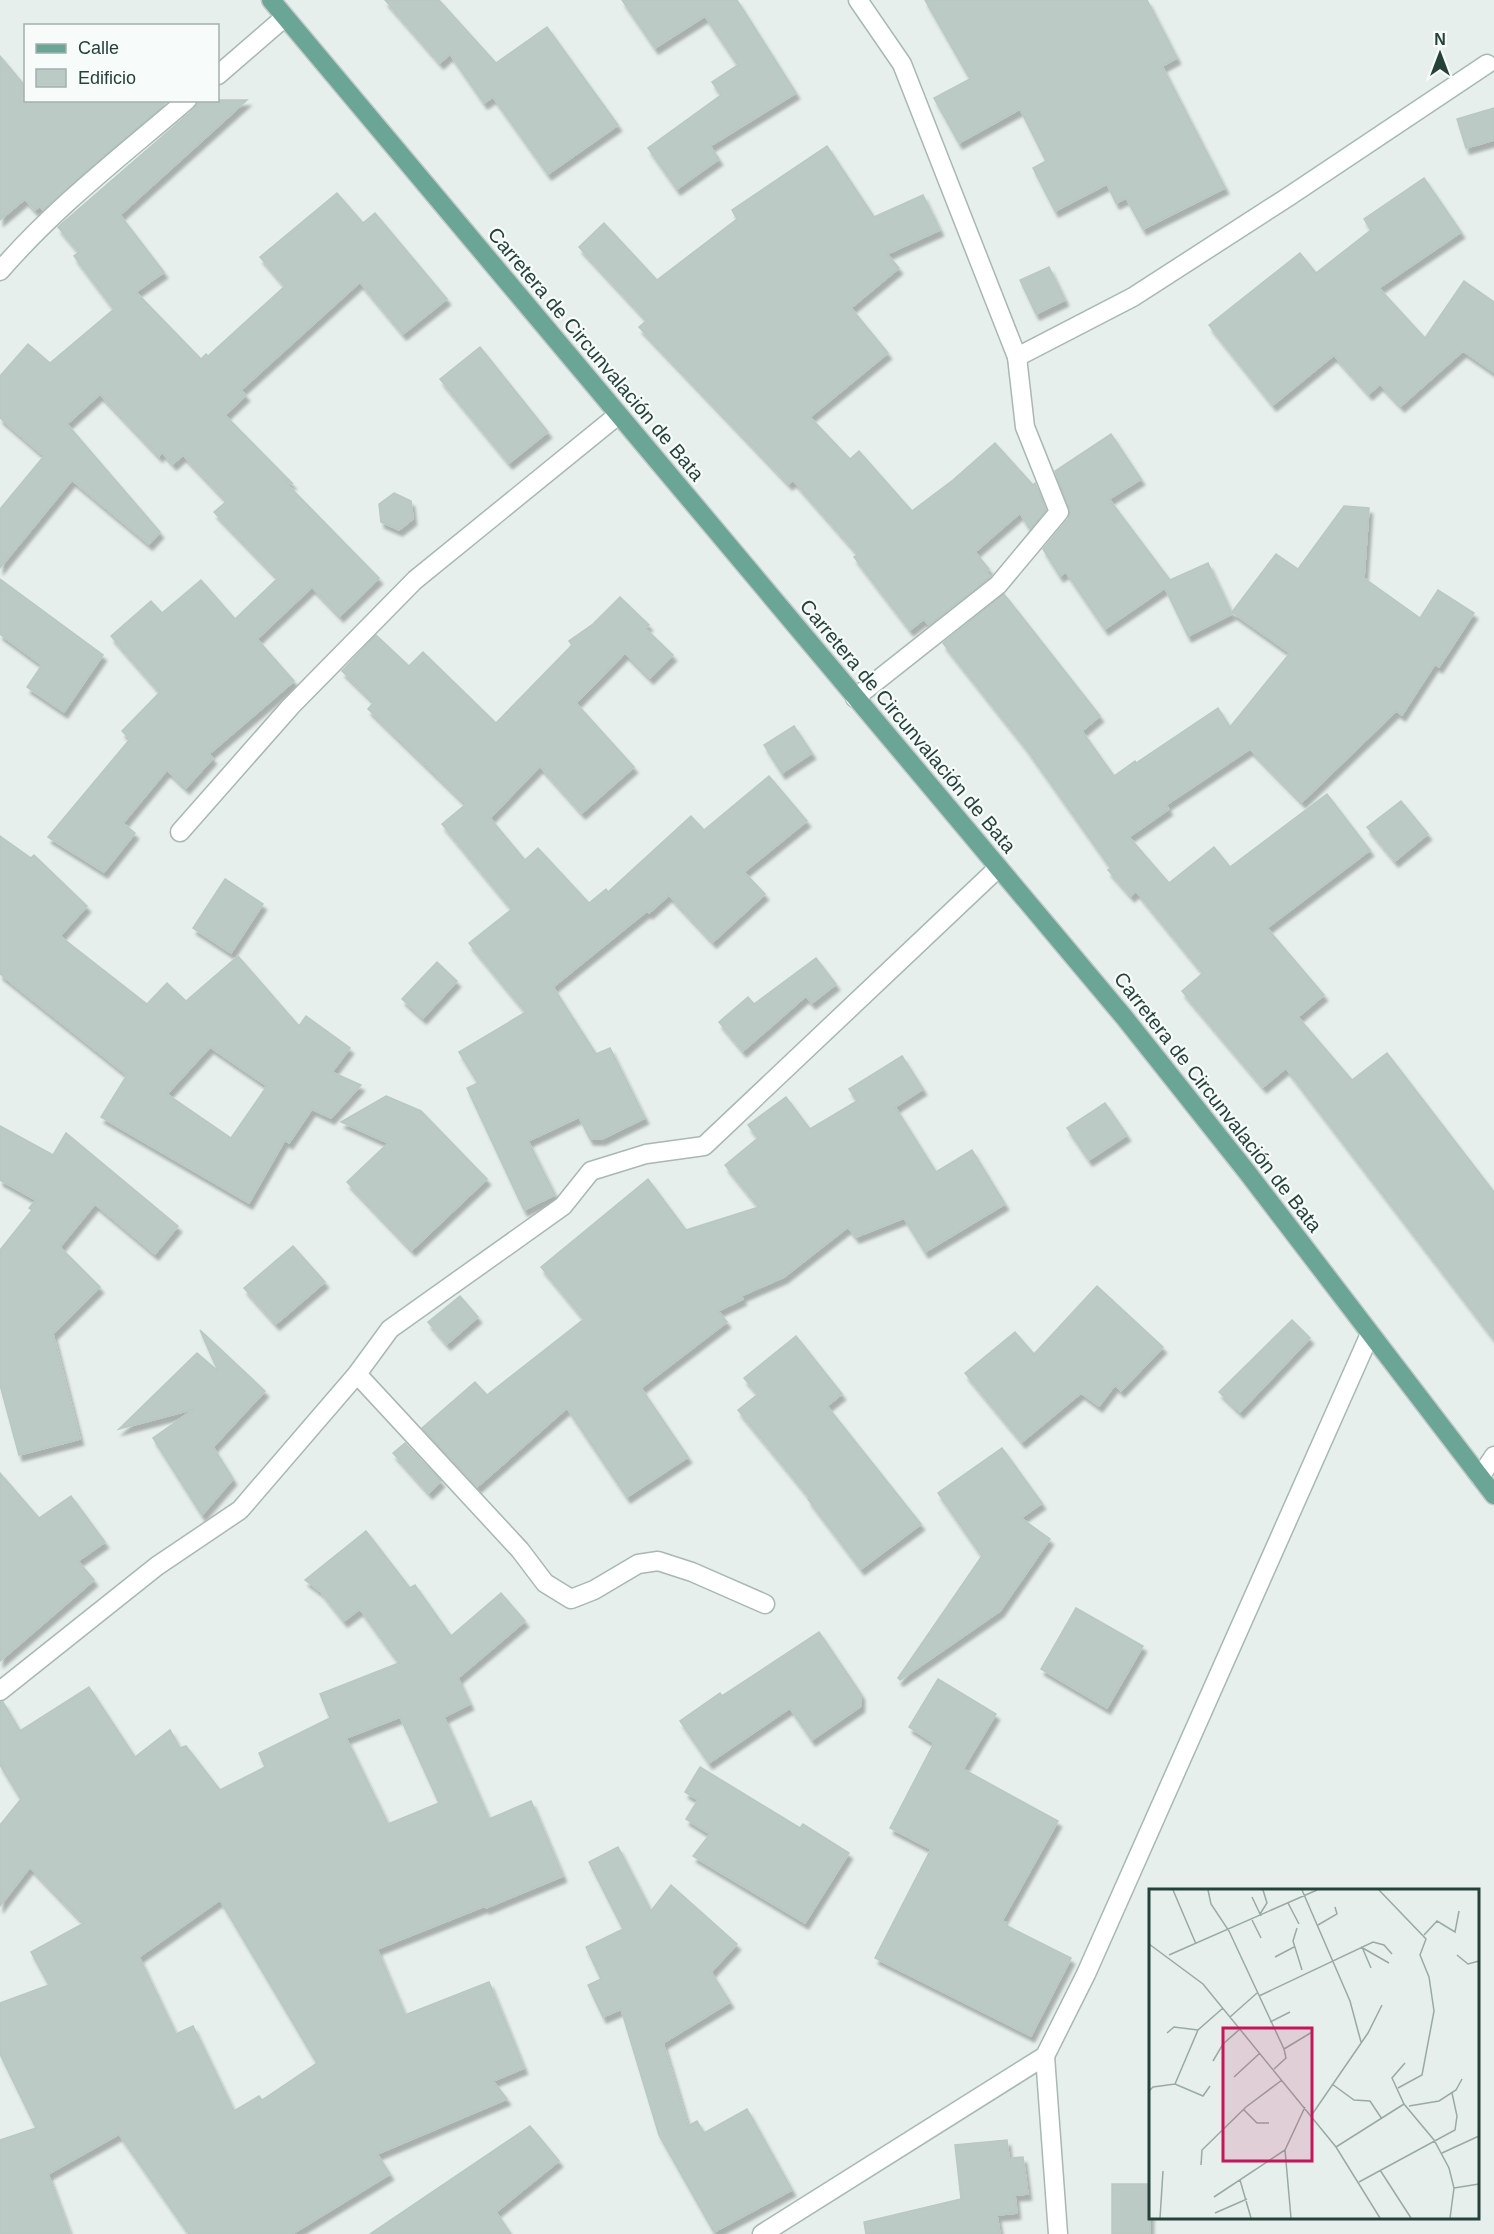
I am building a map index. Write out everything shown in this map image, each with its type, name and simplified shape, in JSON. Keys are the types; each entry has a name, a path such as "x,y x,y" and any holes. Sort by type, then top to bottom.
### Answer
{"main road":[{"name":"Carretera de Circunvalación de Bata","path":"271,0 1124,1017 1247,1172 1494,1495"}],"street":[{"path":"855,698 998,585 1059,512 1025,427 1017,357 902,64 858,0"},
{"path":"219,74 285,17"},
{"path":"1017,357 1133,297 1487,64"},
{"path":"0,271 42,226 185,102"},
{"path":"180,832 291,706 415,580 618,415"},
{"path":"0,1691 157,1566 240,1510 357,1374 390,1329 563,1206 591,1171 646,1154 704,1146 998,868"},
{"path":"1058,2234 1045,2056 1086,1974 1370,1334"},
{"path":"357,1374 520,1550 545,1583 571,1599 594,1590 638,1564 658,1561 692,1572 765,1604"},
{"path":"1480,1477 1494,1455"},
{"path":"762,2234 1045,2056"}],"building":[{"path":"385,0 439,0 496,63 547,27 618,125 548,174 493,97 484,103 450,54 440,63"},
{"path":"622,0 737,0 796,93 710,146 719,159 677,189 648,148 721,95 712,82 738,65 705,16 655,48"},
{"path":"925,0 1147,0 1177,58 1162,66 1225,188 1143,229 1126,198 1116,203 1107,184 1055,211 1033,168 1046,161 1020,109 959,143 934,98 970,79"},
{"path":"0,56 24,85 24,102 167,102 43,210 40,206 35,210 25,199 0,220"},
{"path":"247,100 120,215 164,272 136,292 201,359 206,354 208,356 285,286 260,257 337,193 363,223 375,213 447,299 403,334 360,282 241,390 246,395 225,415 293,484 284,481 379,578 340,616 312,587 257,639 294,681 209,754 213,758 186,788 167,770 123,823 135,833 104,872 48,837 130,739 122,731 160,692 111,636 151,601 162,613 201,580 235,619 278,578 214,512 227,501 183,455 173,464 162,452 159,456 100,394 67,424 160,532 149,544 72,480 0,568 0,509 44,456 0,418 0,376 28,344 50,363 114,309 74,256 79,252 58,227 194,109 197,102"},
{"path":"1494,108 1494,140 1466,148 1457,119"},
{"path":"827,146 874,217 923,195 940,230 887,254 899,268 851,308 888,353 810,417 850,459 859,451 912,511 953,480 995,443 1033,485 1035,483 1046,510 1030,529 1020,513 975,552 989,569 986,571 990,577 929,625 924,619 910,630 854,557 858,554 793,480 789,484 639,327 647,320 579,247 604,223 657,280 737,219 732,210"},
{"path":"1424,178 1461,232 1379,288 1425,338 1464,281 1494,302 1494,372 1463,351 1401,406 1380,384 1369,394 1334,355 1273,405 1209,325 1300,253 1316,273 1371,230 1364,219"},
{"path":"1049,267 1065,300 1036,314 1020,280"},
{"path":"480,347 548,432 509,463 440,379"},
{"path":"1111,434 1141,479 1109,499 1170,580 1208,563 1232,614 1188,636 1165,588 1105,629 1066,572 1060,576 1043,549 1068,519 1070,513 1055,471"},
{"path":"394,493 411,501 413,519 399,530 381,522 379,504"},
{"path":"1344,506 1369,508 1364,578 1420,618 1438,590 1474,613 1439,667 1435,664 1402,715 1396,711 1302,802 1250,749 1166,805 1169,809 1129,837 1169,883 1214,847 1230,867 1327,794 1370,850 1267,928 1324,995 1298,1017 1352,1080 1387,1053 1494,1192 1494,1339 1286,1068 1263,1087 1182,991 1203,973 1136,891 1131,896 1108,870 1111,868 1023,744 943,643 1004,594 1100,716 1082,731 1114,776 1218,708 1230,727 1290,653 1232,612 1276,554 1298,569"},
{"path":"0,579 103,655 64,712 27,687 42,665 0,634"},
{"path":"620,597 649,625 645,628 673,655 650,678 625,653 576,703 634,767 582,813 540,766 490,818 525,860 538,848 589,903 606,889 608,892 691,816 704,830 769,776 807,821 744,872 765,894 713,942 669,895 553,987 596,1054 610,1048 645,1118 602,1139 590,1139 579,1117 528,1141 555,1195 524,1210 467,1088 478,1083 459,1052 526,1012 469,943 512,909 442,824 466,804 368,709 374,702 342,671 376,635 409,666 423,652 496,723 572,645 569,641 593,624"},
{"path":"794,726 812,753 782,773 764,745"},
{"path":"1401,801 1428,834 1395,861 1367,827"},
{"path":"0,836 31,858 34,855 87,906 60,936 147,1004 167,983 186,1001 238,956 299,1026 306,1016 350,1048 332,1072 361,1085 331,1118 312,1109 289,1143 285,1140 249,1203 101,1117 127,1075 0,974","holes":["210,1047 267,1086 231,1138 167,1094"]},
{"path":"225,879 263,904 231,953 193,928"},
{"path":"816,958 836,984 812,1003 806,996 743,1051 719,1022 748,997 754,1004"},
{"path":"437,962 457,981 423,1018 402,999"},
{"path":"902,1056 923,1089 895,1107 936,1172 972,1150 1005,1204 925,1252 904,1218 856,1237 848,1227 784,1277 741,1296 743,1299 718,1311 727,1322 641,1388 688,1457 627,1497 567,1408 477,1487 422,1428 475,1382 487,1395 584,1319 541,1267 648,1179 686,1230 759,1207 725,1165 758,1138 748,1125 786,1097 810,1129 857,1101 849,1089"},
{"path":"386,1096 421,1111 487,1179 412,1250 347,1182 388,1143 341,1122"},
{"path":"1105,1103 1127,1135 1089,1160 1067,1128"},
{"path":"0,1126 53,1155 66,1133 178,1226 155,1254 95,1204 60,1247 100,1287 53,1334 80,1439 19,1455 0,1385 0,1250 32,1210 29,1208 36,1200 0,1180"},
{"path":"293,1246 325,1282 276,1324 244,1288"},
{"path":"1097,1286 1163,1347 1121,1391 1115,1385 1099,1406 1081,1393 1022,1442 965,1373 1015,1332 1034,1354"},
{"path":"460,1296 478,1317 447,1344 428,1322"},
{"path":"1292,1320 1310,1338 1240,1412 1219,1392"},
{"path":"200,1330 265,1391 213,1447 233,1479 202,1515 153,1438 194,1409 119,1429 197,1353 218,1371"},
{"path":"796,1336 842,1394 827,1406 921,1524 861,1569 808,1499 810,1498 738,1410 758,1394 744,1378"},
{"path":"405,1443 441,1481 429,1493 393,1453"},
{"path":"1002,1448 1042,1503 1021,1518 1050,1539 1000,1611 900,1680 898,1678 982,1556 938,1493"},
{"path":"0,1473 39,1518 71,1496 105,1542 78,1561 94,1580 0,1661"},
{"path":"366,1531 410,1588 415,1585 451,1636 501,1593 525,1621 458,1678 470,1704 444,1717 489,1819 531,1801 563,1876 377,1949 405,2015 489,1982 524,2068 493,2081 507,2099 377,2154 390,2174 292,2234 189,2234 119,2134 48,2174 70,2234 0,2234 0,2140 36,2128 0,2054 0,2003 49,1985 31,1952 84,1923 30,1867 0,1906 0,1825 21,1799 0,1765 0,1702 3,1702 20,1731 89,1687 135,1757 170,1730 180,1748 186,1746 220,1790 265,1767 259,1753 330,1718 320,1694 399,1663 360,1609 344,1621 321,1592 305,1580","holes":["400,1717 439,1803 388,1824 346,1738","220,1900 317,2063 262,2100 259,2096 234,2111 193,2026 176,2034 139,1957"]},
{"path":"1076,1608 1143,1646 1107,1708 1041,1669"},
{"path":"819,1632 861,1694 861,1706 812,1740 790,1708 709,1763 680,1721 720,1693 722,1696"},
{"path":"938,1679 996,1714 963,1769 1058,1821 1002,1921 1008,1923 1007,1926 1071,1958 1031,2036 875,1958 931,1849 890,1828 934,1743 909,1727"},
{"path":"700,1767 800,1828 803,1824 849,1853 805,1923 693,1856 710,1834 686,1819 698,1800 685,1792"},
{"path":"618,1847 651,1911 671,1885 737,1944 711,1972 730,2002 663,2043 688,2126 697,2121 704,2133 747,2109 792,2190 714,2232 659,2135 621,2009 603,2017 588,1985 601,1979 586,1947 623,1929 589,1862"},
{"path":"530,2126 559,2161 496,2212 511,2234 370,2234"},
{"path":"1007,2140 1009,2158 1023,2157 1028,2194 1015,2195 1017,2213 997,2215 1000,2234 866,2234 864,2222 961,2199 955,2145"},
{"path":"1112,2184 1149,2184 1150,2234 1112,2234"}]}
